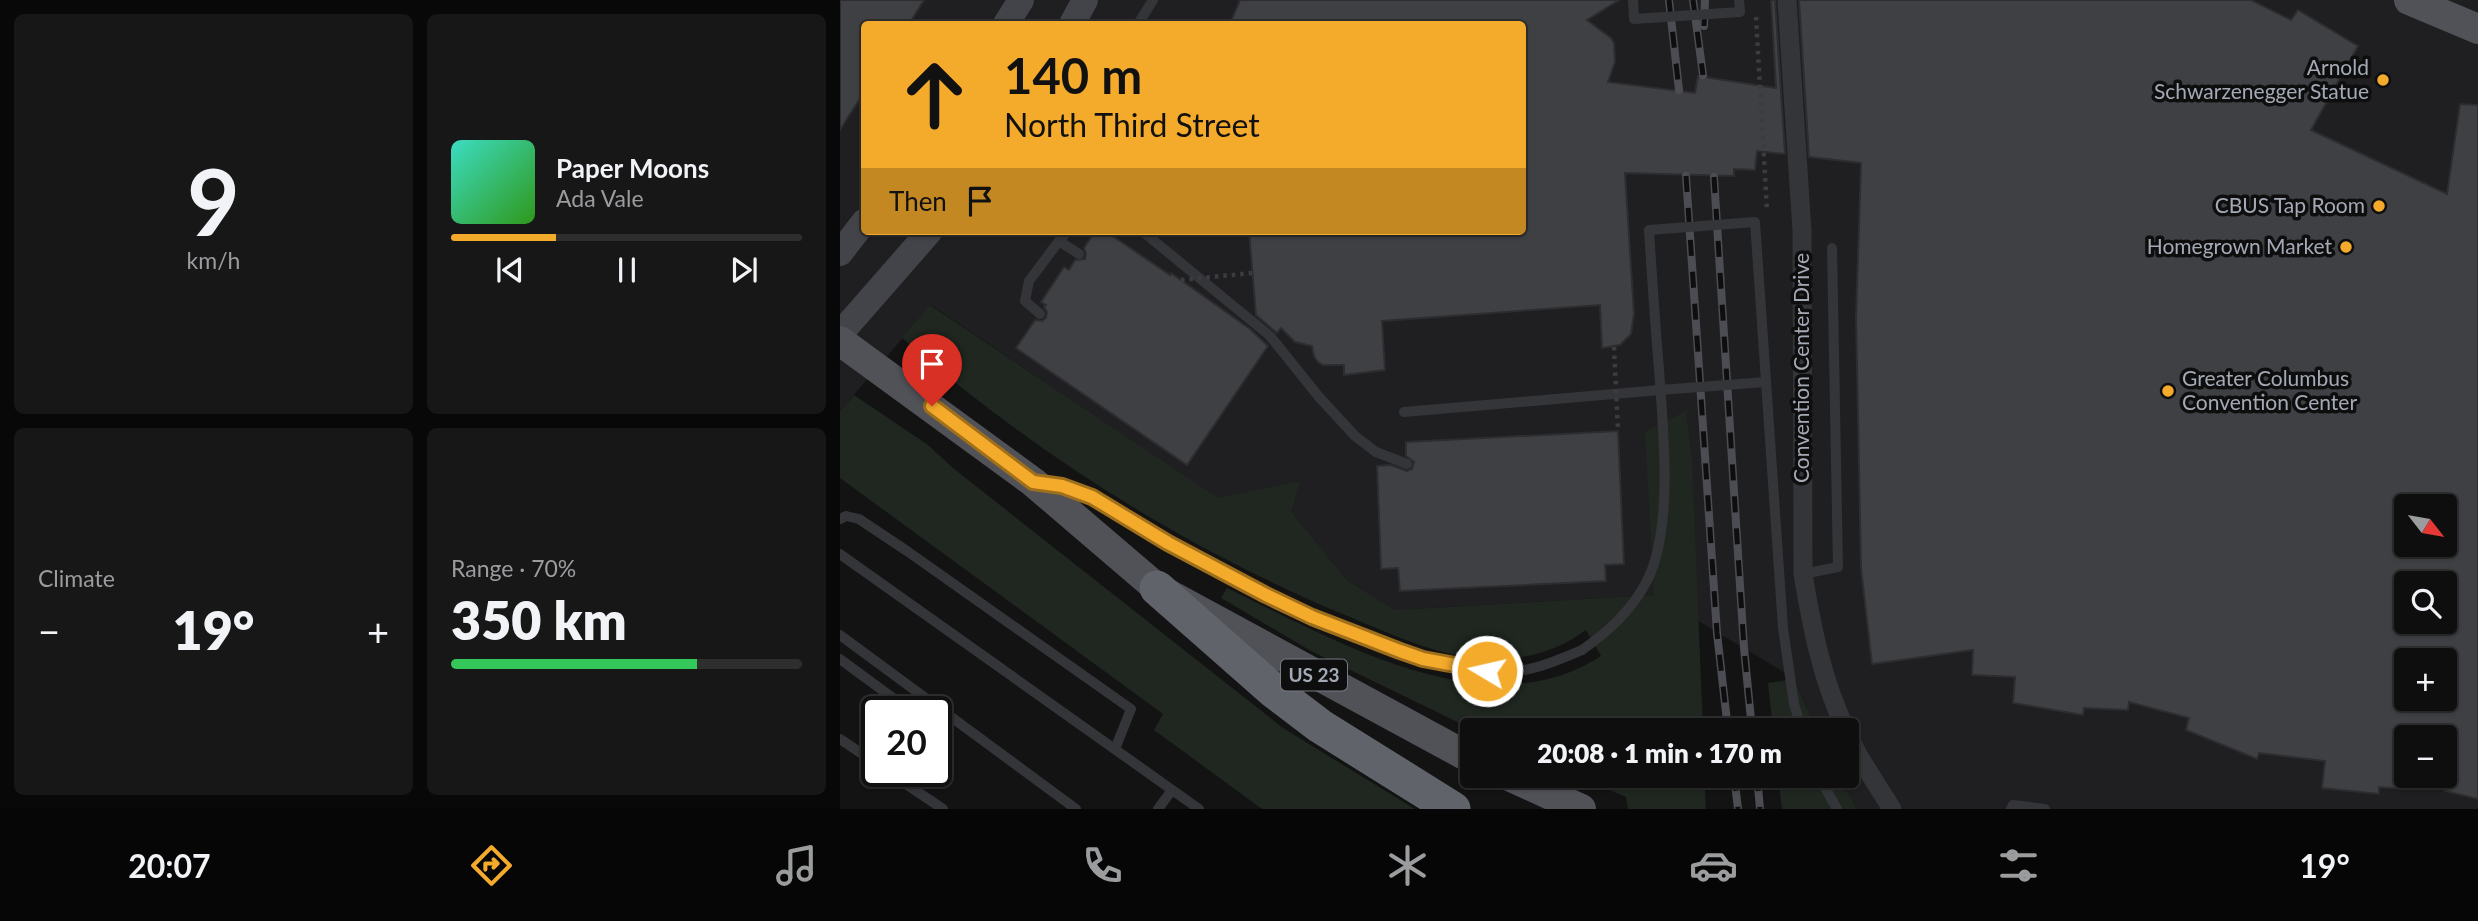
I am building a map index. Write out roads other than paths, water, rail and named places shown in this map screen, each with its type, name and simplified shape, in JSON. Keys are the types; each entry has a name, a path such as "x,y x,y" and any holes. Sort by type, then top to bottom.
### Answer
{"highway":[{"path":"1157,588 1283,698 1370,759 1453,809"}],"main road":[{"path":"1008,21 1021,0"},
{"path":"1074,21 1086,0"},
{"path":"2409,0 2478,29"},
{"path":"840,253 861,226"},
{"path":"840,334 927,235"},
{"name":"US 23","path":"840,341 1033,482 1157,588 1460,752"},
{"path":"1535,788 1581,809"}],"street":[{"name":"Convention Center Drive","path":"1787,0 1801,231 1803,574 1822,669 1841,718"},
{"name":"Convention Center Drive","path":"1859,757 1892,809"}],"lane":[{"path":"1140,21 1153,0"},
{"path":"1633,0 1634,19 1740,12 1739,0"},
{"path":"1033,482 1062,486 1092,497 1168,543 1242,583 1312,617 1423,659 1471,670 1503,673 1541,667 1582,650 1610,630 1631,607 1647,580 1658,549 1663,510 1660,390 1649,230 1755,222 1783,628 1798,718"},
{"path":"1040,314 1025,301 1029,281 1065,235"},
{"path":"1147,235 1270,336 1319,397 1355,436 1376,452 1407,464"},
{"path":"1059,242 1080,254"},
{"path":"1803,574 1838,568 1832,248"},
{"path":"1404,412 1766,382"},
{"path":"840,519 845,516 859,520 897,544 1132,709 1115,749"},
{"path":"840,554 1199,809"},
{"path":"840,635 923,696"},
{"path":"840,659 890,696"},
{"path":"952,718 1076,809"},
{"path":"840,739 861,753"},
{"path":"910,787 943,809"},
{"path":"1825,788 1837,809"},
{"path":"1158,809 1172,790"},
{"path":"2011,809 2013,805 2045,809"}],"railway":[{"path":"1669,0 1679,90"},
{"path":"1693,0 1703,75"},
{"path":"1704,26 1705,0"},
{"path":"1686,176 1717,633 1727,718"},
{"path":"1714,177 1751,718"},
{"path":"1736,788 1738,809"},
{"path":"1758,788 1760,809"}],"place":[{"name":"Arnold Schwarzenegger Statue","path":"2383,80"},
{"name":"CBUS Tap Room","path":"2379,206"},
{"name":"Homegrown Market","path":"2346,247"},
{"name":"Greater Columbus Convention Center","path":"2168,391"}]}
